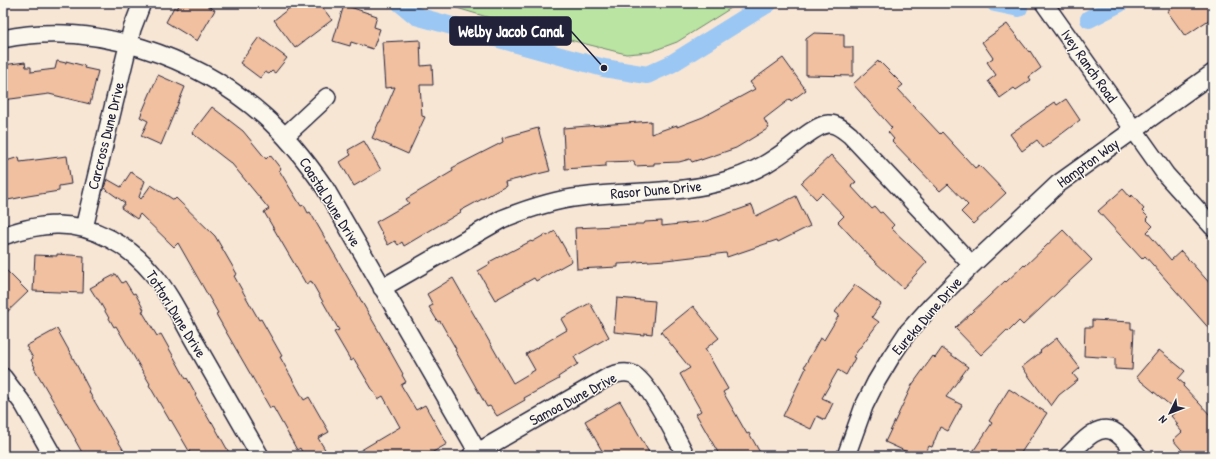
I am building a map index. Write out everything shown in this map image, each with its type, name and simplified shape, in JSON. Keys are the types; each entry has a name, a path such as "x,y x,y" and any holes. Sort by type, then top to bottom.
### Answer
{"street":[{"name":"Carcross Dune Drive","path":"84,228 128,44 142,3"},
{"name":"Ivey Ranch Road","path":"1044,3 1166,175 1213,227"},
{"name":"Coastal Dune Drive","path":"3,39 53,34 91,37 128,44 168,57 194,69 219,82 259,112 285,136 313,170 325,188 476,455"},
{"name":"Hampton Way","path":"972,265 1058,184 1213,73"},
{"path":"285,136 326,97"},
{"name":"Rasor Dune Drive","path":"382,288 502,219 521,211 582,196 688,190 710,186 733,179 754,170 780,155 817,128 830,124 837,126 850,135 972,265"},
{"name":"Tottori Dune Drive","path":"3,236 20,230 56,225 70,225 100,234 129,251 142,262 163,288 260,456"},
{"name":"Eureka Dune Drive","path":"846,456 864,406 890,357 919,319 972,265"},
{"name":"Samoa Dune Drive","path":"476,455 608,377 615,374 631,373 648,387 686,456"},
{"path":"3,376 24,405 53,456"},
{"path":"1068,456 1092,435 1098,431 1106,430 1113,431 1138,456"}],"green space":[{"path":"440,3 739,3 677,42 650,52 626,54 534,31"}],"building":[{"path":"180,3 202,3 215,10 197,41 166,22 174,7 177,9"},
{"path":"296,3 319,3 332,20 295,48 274,20"},
{"path":"1178,3 1213,3 1213,17 1185,36 1167,11"},
{"path":"344,5 377,16 374,27 380,29 373,49 351,42 350,46 333,41"},
{"path":"1007,24 1029,52 1030,51 1041,68 1029,77 1031,80 1016,90 1014,88 1000,98 988,81 996,75 987,62 993,58 982,42"},
{"path":"814,33 844,34 844,47 853,47 853,76 806,75 806,39"},
{"path":"259,37 287,58 275,73 272,71 269,74 265,72 260,78 240,63"},
{"path":"420,40 421,66 432,65 433,85 420,85 422,116 425,117 408,154 372,138 395,87 385,88 382,42"},
{"path":"783,58 806,90 791,101 790,99 764,119 769,128 736,148 692,162 690,159 679,162 654,163 654,165 635,166 634,161 606,162 606,166 565,169 563,128 651,121 651,134 677,125 677,127 703,117 755,89 750,82"},
{"path":"57,61 66,63 66,61 85,66 84,68 98,71 90,104 49,94 3,100 3,65 25,62 26,67 31,67 31,72 55,69"},
{"path":"878,61 903,85 898,89 940,134 942,132 975,168 979,165 1006,193 973,224 961,212 968,205 948,184 940,191 892,141 894,139 888,132 892,128 853,84"},
{"path":"158,75 185,87 161,145 141,136 148,121 140,117"},
{"path":"1066,99 1080,120 1043,148 1037,140 1022,151 1010,134 1055,102 1057,105"},
{"path":"212,107 243,131 266,159 270,155 281,169 279,170 301,206 304,205 308,213 310,212 403,374 402,375 406,382 401,385 416,410 425,405 447,444 426,456 351,456 400,427 383,396 378,399 354,359 351,361 334,332 339,330 311,281 306,284 264,212 269,209 232,164 192,133"},
{"path":"538,128 550,171 505,182 506,186 460,211 461,212 404,246 402,242 398,245 395,241 388,245 376,222 409,203 406,199 453,171 452,168 503,142 502,138"},
{"path":"364,141 381,170 354,186 340,162 351,155 348,150"},
{"path":"831,155 856,182 851,186 872,209 875,207 880,213 882,212 894,225 891,228 927,262 903,288 873,260 838,222 844,216 822,193 816,199 801,183"},
{"path":"67,156 71,184 59,186 59,191 3,201 3,162 19,157 20,162"},
{"path":"131,172 145,181 139,197 141,199 151,185 174,200 176,198 215,236 237,274 234,276 259,320 261,319 282,356 280,357 304,400 309,397 329,432 318,438 329,456 304,456 300,448 297,450 273,407 270,408 225,330 216,314 218,313 178,243 174,247 140,214 137,219 121,208 125,203 104,188 107,179 121,187"},
{"path":"1123,189 1130,197 1132,195 1144,209 1142,211 1148,217 1146,219 1153,226 1147,232 1171,260 1181,251 1213,287 1213,333 1145,256 1142,259 1098,211"},
{"path":"796,196 810,226 778,242 777,240 727,257 726,253 618,264 618,267 577,269 575,228 635,225 644,224 645,222 662,221 662,226 706,221 752,205 756,216"},
{"path":"1063,230 1092,260 1023,325 1019,321 1008,332 1007,330 981,355 955,328 1005,281 1006,282 1024,265 1025,266"},
{"path":"555,231 572,261 536,281 534,278 495,300 478,271 490,264 489,262 506,253 531,241 532,242 546,234 547,236"},
{"path":"57,254 84,256 83,293 33,291 35,255 57,256"},
{"path":"3,267 28,292 3,316"},
{"path":"116,274 122,283 125,281 133,294 135,293 144,310 142,311 157,336 161,334 231,456 192,456 171,420 170,421 116,326 114,327 90,288"},
{"path":"453,278 513,383 535,370 526,354 567,330 561,319 590,303 609,337 574,357 578,364 558,377 559,379 524,398 525,400 497,416 490,406 487,407 440,321 438,322 429,307 433,305 427,294"},
{"path":"855,285 881,304 872,317 879,322 853,357 855,358 846,375 838,370 822,398 833,403 825,420 817,416 811,429 783,416 806,368 804,367 820,338 824,340 839,315 835,312"},
{"path":"617,298 655,301 652,334 644,333 644,335 614,332"},
{"path":"693,306 719,338 705,349 728,389 723,392 747,434 749,433 762,456 720,456 696,414 701,411 680,374 690,368 661,332"},
{"path":"1092,320 1131,322 1131,329 1134,329 1132,370 1115,369 1115,358 1084,356 1085,327 1092,327"},
{"path":"57,329 90,391 89,392 127,456 84,456 34,368 35,367 31,360 33,358 26,346"},
{"path":"1057,338 1080,368 1073,374 1078,380 1059,395 1051,406 1022,367"},
{"path":"942,348 968,367 946,397 962,405 948,431 940,427 932,447 929,446 924,456 916,456 885,442 912,385 933,356 935,358"},
{"path":"1159,350 1185,371 1178,379 1213,418 1213,456 1187,456 1173,440 1182,432 1176,425 1178,424 1171,416 1177,411 1136,377"},
{"path":"1009,389 1047,413 1019,456 970,456 992,423 989,421"},
{"path":"620,401 651,456 605,456 585,421"}],"waterway":[{"path":"400,3 416,16 604,68 647,75 671,64 769,3"},
{"path":"995,3 1019,8"},
{"path":"1089,19 1120,3"}],"place":[{"name":"Welby Jacob Canal","path":"604,68"}]}
